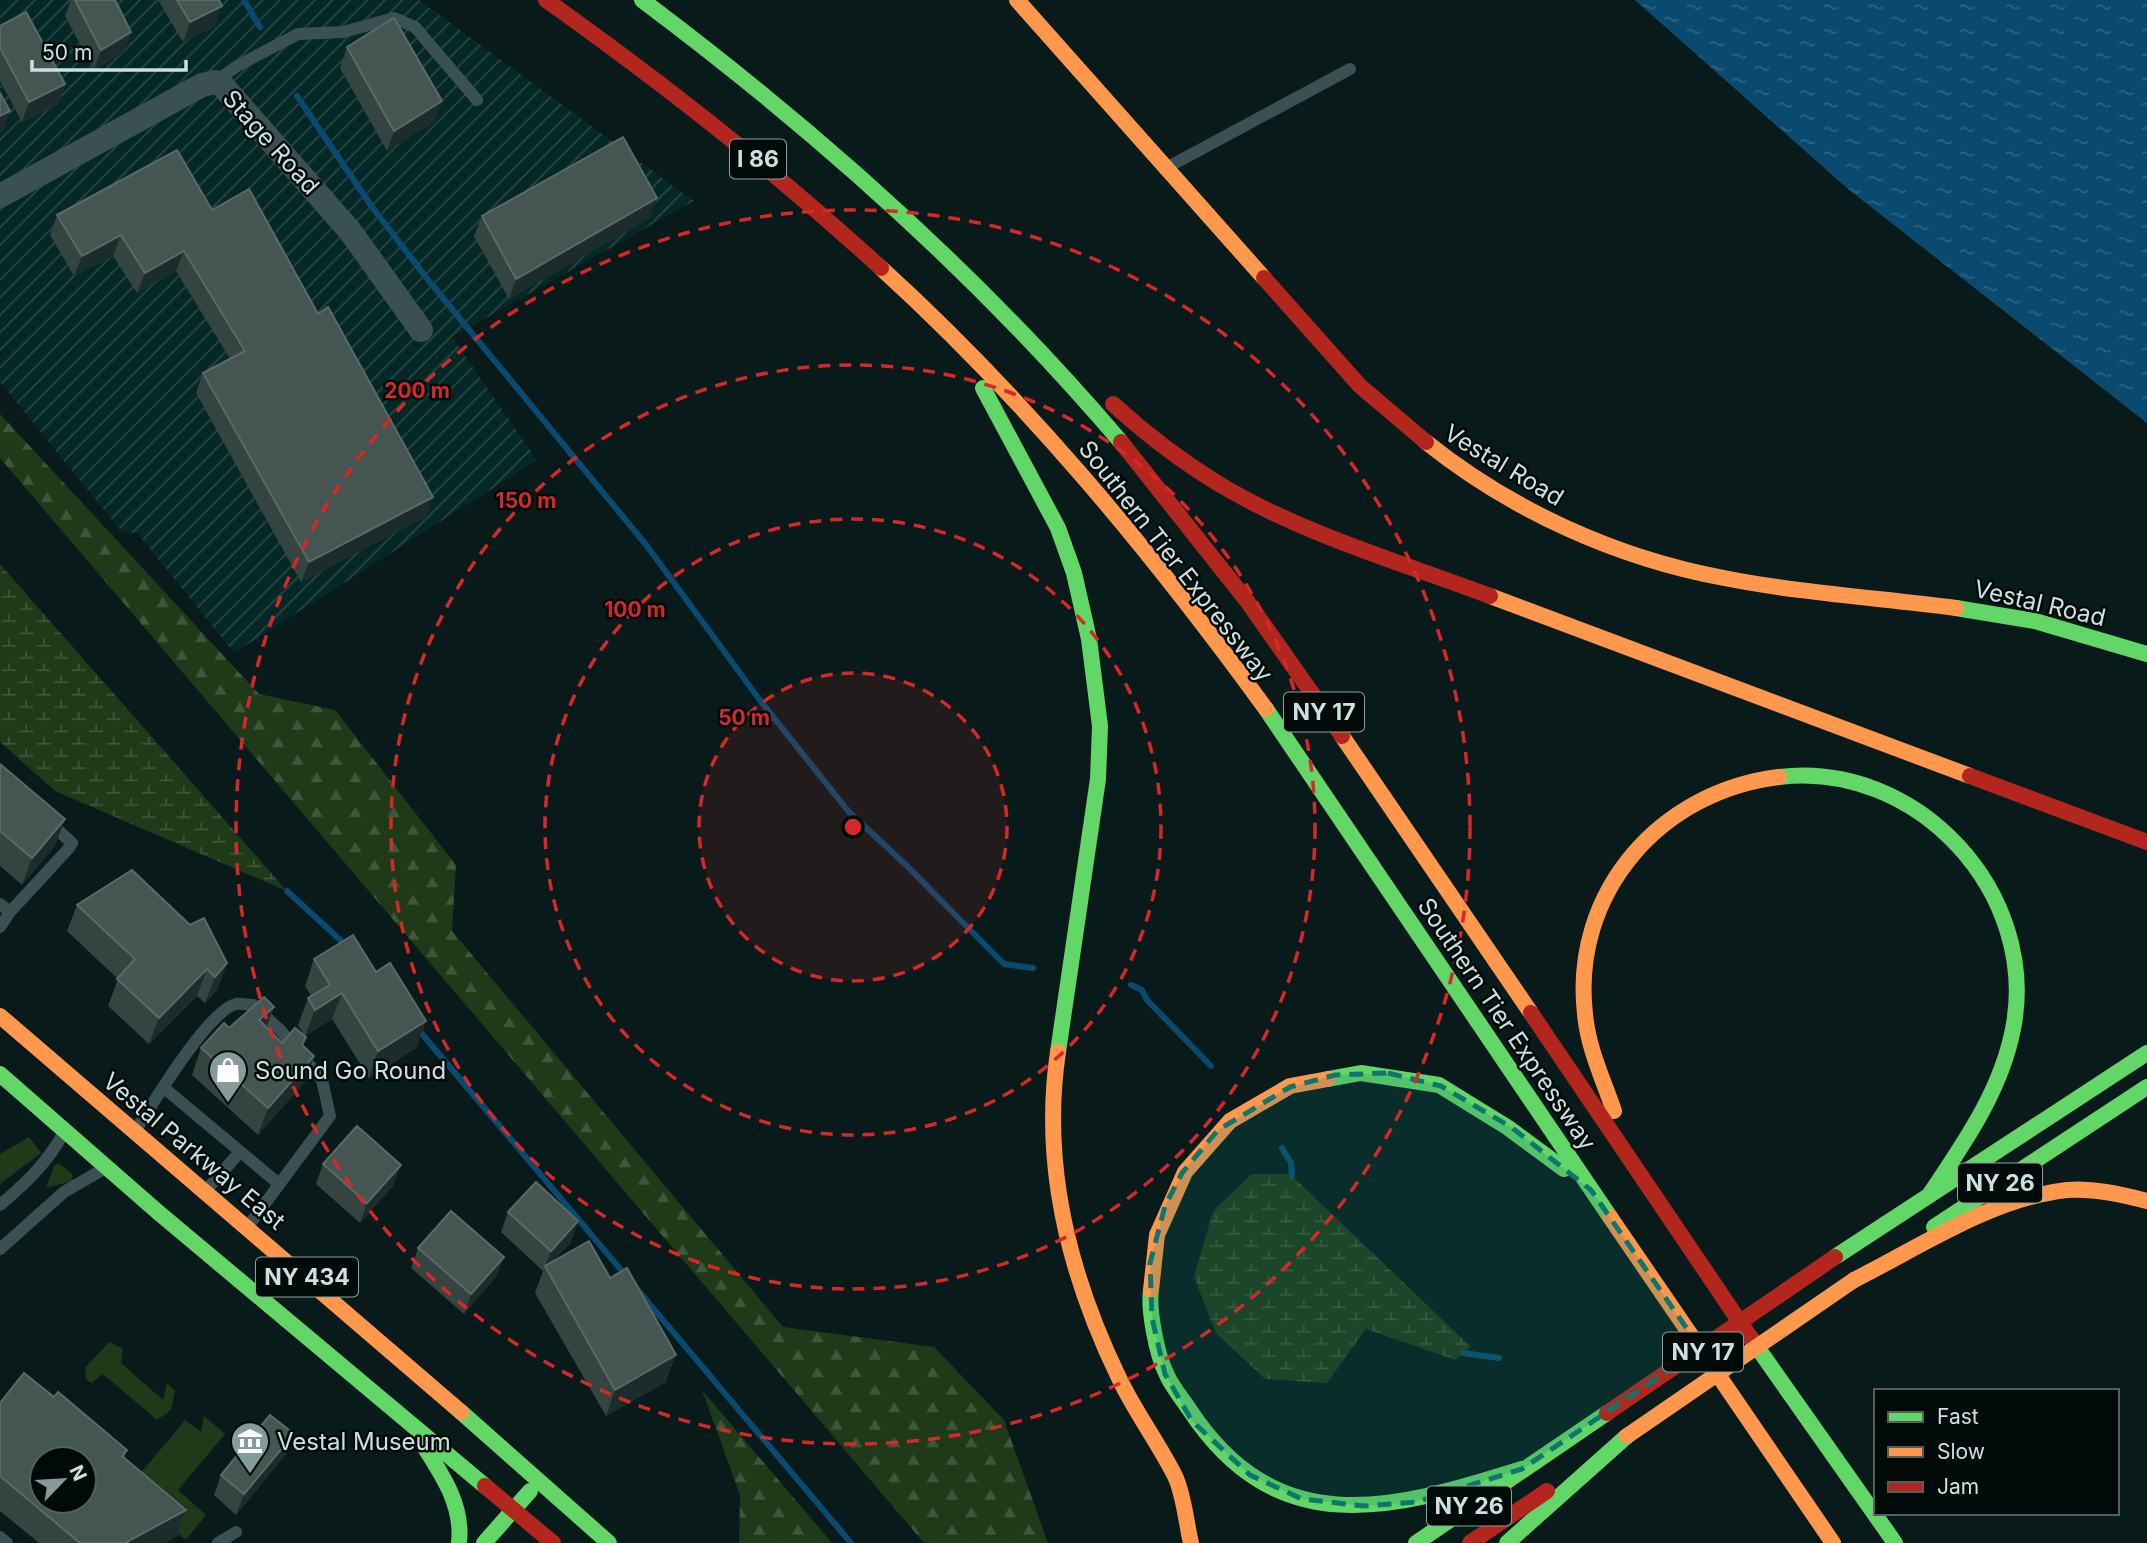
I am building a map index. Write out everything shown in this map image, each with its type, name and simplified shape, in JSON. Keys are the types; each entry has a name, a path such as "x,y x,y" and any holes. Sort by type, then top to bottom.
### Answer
{"main road":[{"name":"Southern Tier Expressway","path":"546,0 657,79 776,174 858,245 954,338 1080,472 1180,594 1307,770 1833,1543"},
{"name":"Southern Tier Expressway","path":"642,0 812,133 897,208 982,291 1082,396 1188,525 1258,617 1748,1334 1874,1512"},
{"name":"Vestal Road","path":"1017,0 1168,167 1318,341 1394,418 1454,465 1552,522 1622,551 1691,571 1764,585 1980,611 2054,626 2147,654"},
{"path":"982,291 1152,438 1220,485 1306,527 2147,842"},
{"path":"954,338 1058,528 1074,573 1090,639 1100,726 1098,779 1056,1063 1054,1145 1065,1236 1087,1310 1120,1381 1176,1478 1191,1543"},
{"path":"1631,1160 1587,1031 1584,993 1591,938 1606,896 1634,852 1666,820 1702,797 1750,781 1802,775 1838,778 1869,785 1924,814 1964,849 1995,894 2012,945 2017,975 2015,1026 2000,1076 1976,1123 1930,1194"},
{"name":"Vestal Parkway East","path":"0,1016 248,1227 609,1543"},
{"name":"NY 26","path":"1416,1543 1835,1257 2147,1053"},
{"path":"1522,1469 1416,1502 1364,1506 1302,1499 1250,1475 1222,1453 1192,1421 1165,1374 1152,1318 1150,1263 1155,1235 1182,1173 1218,1130 1247,1108 1290,1087 1335,1074 1388,1073 1441,1086 1511,1127 1591,1190"},
{"name":"NY 434","path":"0,1074 514,1510 526,1529 553,1543"},
{"name":"NY 26","path":"1470,1543 1854,1280 2147,1087"},
{"path":"1854,1280 2009,1205 2059,1191 2122,1194 2147,1201"},
{"path":"407,1420 451,1490 460,1520 459,1543"},
{"path":"1507,1543 1627,1436"},
{"path":"484,1543 539,1481"},
{"path":"1853,1482 1874,1504"},
{"path":"526,1529 556,1497"},
{"path":"1814,1514 1824,1543"},
{"name":"Southern Tier Expressway","path":"1876,1515 1895,1543"},
{"path":"1884,1515 1911,1543"}],"street":[{"name":"Stage Road","path":"0,195 202,85 215,82 222,85 350,231 421,330"}],"lane":[{"path":"215,82 237,66 298,34 343,32 394,18 415,27 477,100"},
{"path":"1168,167 1350,69"},
{"path":"0,927 5,908 72,843 39,813"},
{"path":"135,1131 173,1072 214,1020 235,1004 253,1005 281,1031 322,1080 330,1116 248,1227"},
{"path":"163,1087 279,1184"},
{"path":"0,1205 52,1154 64,1130"},
{"path":"206,1191 240,1152"},
{"path":"0,1249 64,1192 107,1167"},
{"path":"218,1543 236,1532"},
{"path":"0,1537 7,1543"}],"highlighted area":[{"path":"1388,1073 1441,1086 1511,1127 1591,1190 1701,1349 1522,1469 1416,1502 1364,1506 1302,1499 1250,1475 1192,1421 1165,1374 1152,1318 1150,1263 1165,1206 1182,1173 1218,1130 1290,1087 1335,1075"}],"shaded area":[{"path":"0,0 419,0 694,201 452,337 537,460 234,653 138,534 121,531 0,382 0,357 3,354 0,351"}],"green space":[{"path":"0,414 259,694 335,710 456,865 452,931 783,1327 934,1347 1004,1420 1048,1543 924,1543 0,458"},
{"path":"0,564 287,891 55,791 0,742"},
{"path":"29,1137 41,1153 0,1184 0,1154"},
{"path":"59,1163 72,1174 73,1181 46,1188 54,1166"},
{"path":"1252,1174 1290,1174 1471,1347 1456,1360 1366,1329 1327,1383 1265,1379 1216,1333 1194,1277 1213,1211"},
{"path":"109,1342 123,1349 121,1363 163,1400 167,1383 175,1391 171,1410 157,1420 103,1374 91,1383 86,1379 85,1368"},
{"path":"702,1390 832,1543 739,1543 740,1495"},
{"path":"204,1416 225,1434 178,1490 206,1515 186,1540 121,1487 145,1468 185,1420 201,1432"}],"water":[{"path":"1635,0 2147,0 2147,423 1848,189"}],"building":[{"path":"75,0 115,0 131,32 101,50"},
{"path":"177,0 219,0 222,6 190,22"},
{"path":"26,12 65,84 29,102 0,48 0,26"},
{"path":"394,18 442,101 394,131 347,47"},
{"path":"0,93 10,111 0,116"},
{"path":"623,137 657,198 516,279 482,216"},
{"path":"177,150 212,210 249,189 318,314 328,307 433,497 309,562 203,373 245,351 184,251 145,273 121,235 82,256 57,215"},
{"path":"0,764 65,819 32,858 0,831"},
{"path":"132,870 190,925 204,918 227,963 215,977 207,969 159,1018 117,979 135,959 77,905"},
{"path":"353,935 376,972 390,963 426,1021 378,1051 342,993 315,1010 308,998 330,985 314,959"},
{"path":"264,997 274,1007 259,1020 282,1043 295,1028 306,1037 302,1045 314,1056 268,1108 201,1048 224,1023 229,1028"},
{"path":"357,1126 401,1165 367,1203 323,1164"},
{"path":"536,1182 578,1221 551,1251 508,1212"},
{"path":"451,1211 504,1257 471,1294 418,1248"},
{"path":"589,1241 610,1278 627,1268 676,1355 615,1390 545,1266"},
{"path":"24,1373 54,1397 58,1392 127,1450 122,1456 186,1510 125,1543 80,1543 47,1515 98,1515 98,1445 28,1445 28,1499 0,1476 0,1403"},
{"path":"270,1415 294,1434 244,1494 221,1475"}],"waterway":[{"path":"244,0 260,27"},
{"path":"297,96 372,207 429,281 647,546 762,703 849,812 1004,964 1033,968"},
{"path":"287,891 349,948"},
{"path":"1131,985 1142,990 1147,1000 1211,1066"},
{"path":"417,1028 627,1277"},
{"path":"1282,1148 1291,1163 1292,1176"},
{"path":"636,1288 851,1543"},
{"path":"1463,1353 1499,1358"}],"traffic: fast":[{"path":"642,0 771,101 894,208 1011,321 1121,442"},
{"path":"983,388 1058,528 1074,573 1089,639 1100,726 1098,779 1058,1052"},
{"path":"1956,608 2035,621 2147,654"},
{"path":"1266,709 1610,1217"},
{"path":"1779,777 1830,777 1878,790 1921,813 1958,846 1987,885 2007,930 2016,978 2013,1029 2007,1052 2000,1074 1980,1116 1930,1194"},
{"path":"1835,1257 2147,1053"},
{"path":"1328,1079 1361,1073 1439,1085 1507,1127 1564,1169"},
{"path":"0,1074 159,1213 485,1486"},
{"path":"1934,1227 2147,1087"},
{"path":"1151,1290 1152,1320 1157,1344 1171,1383 1223,1452 1260,1481 1299,1498 1340,1505 1383,1503 1428,1496 1522,1469"},
{"path":"1750,1337 1874,1513"},
{"path":"461,1412 609,1543"},
{"path":"1416,1543 1607,1413"},
{"path":"1507,1543 1627,1436"},
{"path":"425,1448 451,1493 458,1517 459,1543"},
{"path":"484,1543 530,1491"},
{"path":"1875,1515 1895,1543"}],"traffic: slow":[{"path":"1017,0 1264,278"},
{"path":"881,268 986,370 1085,479 1178,592 1266,709"},
{"path":"1426,442 1459,467 1529,510 1566,528 1644,558 1753,583 1956,608"},
{"path":"1490,596 1970,776"},
{"path":"1342,736 1531,1013"},
{"path":"1614,1111 1593,1051 1585,1014 1584,969 1593,927 1609,889 1632,855 1662,826 1697,803 1736,786 1779,777"},
{"path":"0,1016 461,1412"},
{"path":"1058,1052 1053,1136 1057,1178 1074,1260 1086,1300 1119,1378 1178,1483 1191,1543"},
{"path":"1151,1290 1157,1235 1185,1172 1230,1121 1290,1086 1328,1079"},
{"path":"1854,1280 1984,1213 2039,1195 2087,1190 2147,1201"},
{"path":"1610,1217 1833,1543"},
{"path":"1627,1436 1854,1280"}],"traffic: jam":[{"path":"546,0 718,129 881,268"},
{"path":"1264,278 1360,386 1426,442"},
{"path":"1113,404 1177,456 1251,502 1352,546 1490,596"},
{"path":"1121,442 1247,601 1342,736"},
{"path":"1970,776 2147,842"},
{"path":"1531,1013 1750,1337"},
{"path":"1607,1413 1835,1257"},
{"path":"485,1486 553,1543"},
{"path":"1470,1543 1547,1491"}],"place":[{"name":"Sound Go Round","path":"228,1104"},
{"name":"Vestal Museum","path":"250,1475"}]}
